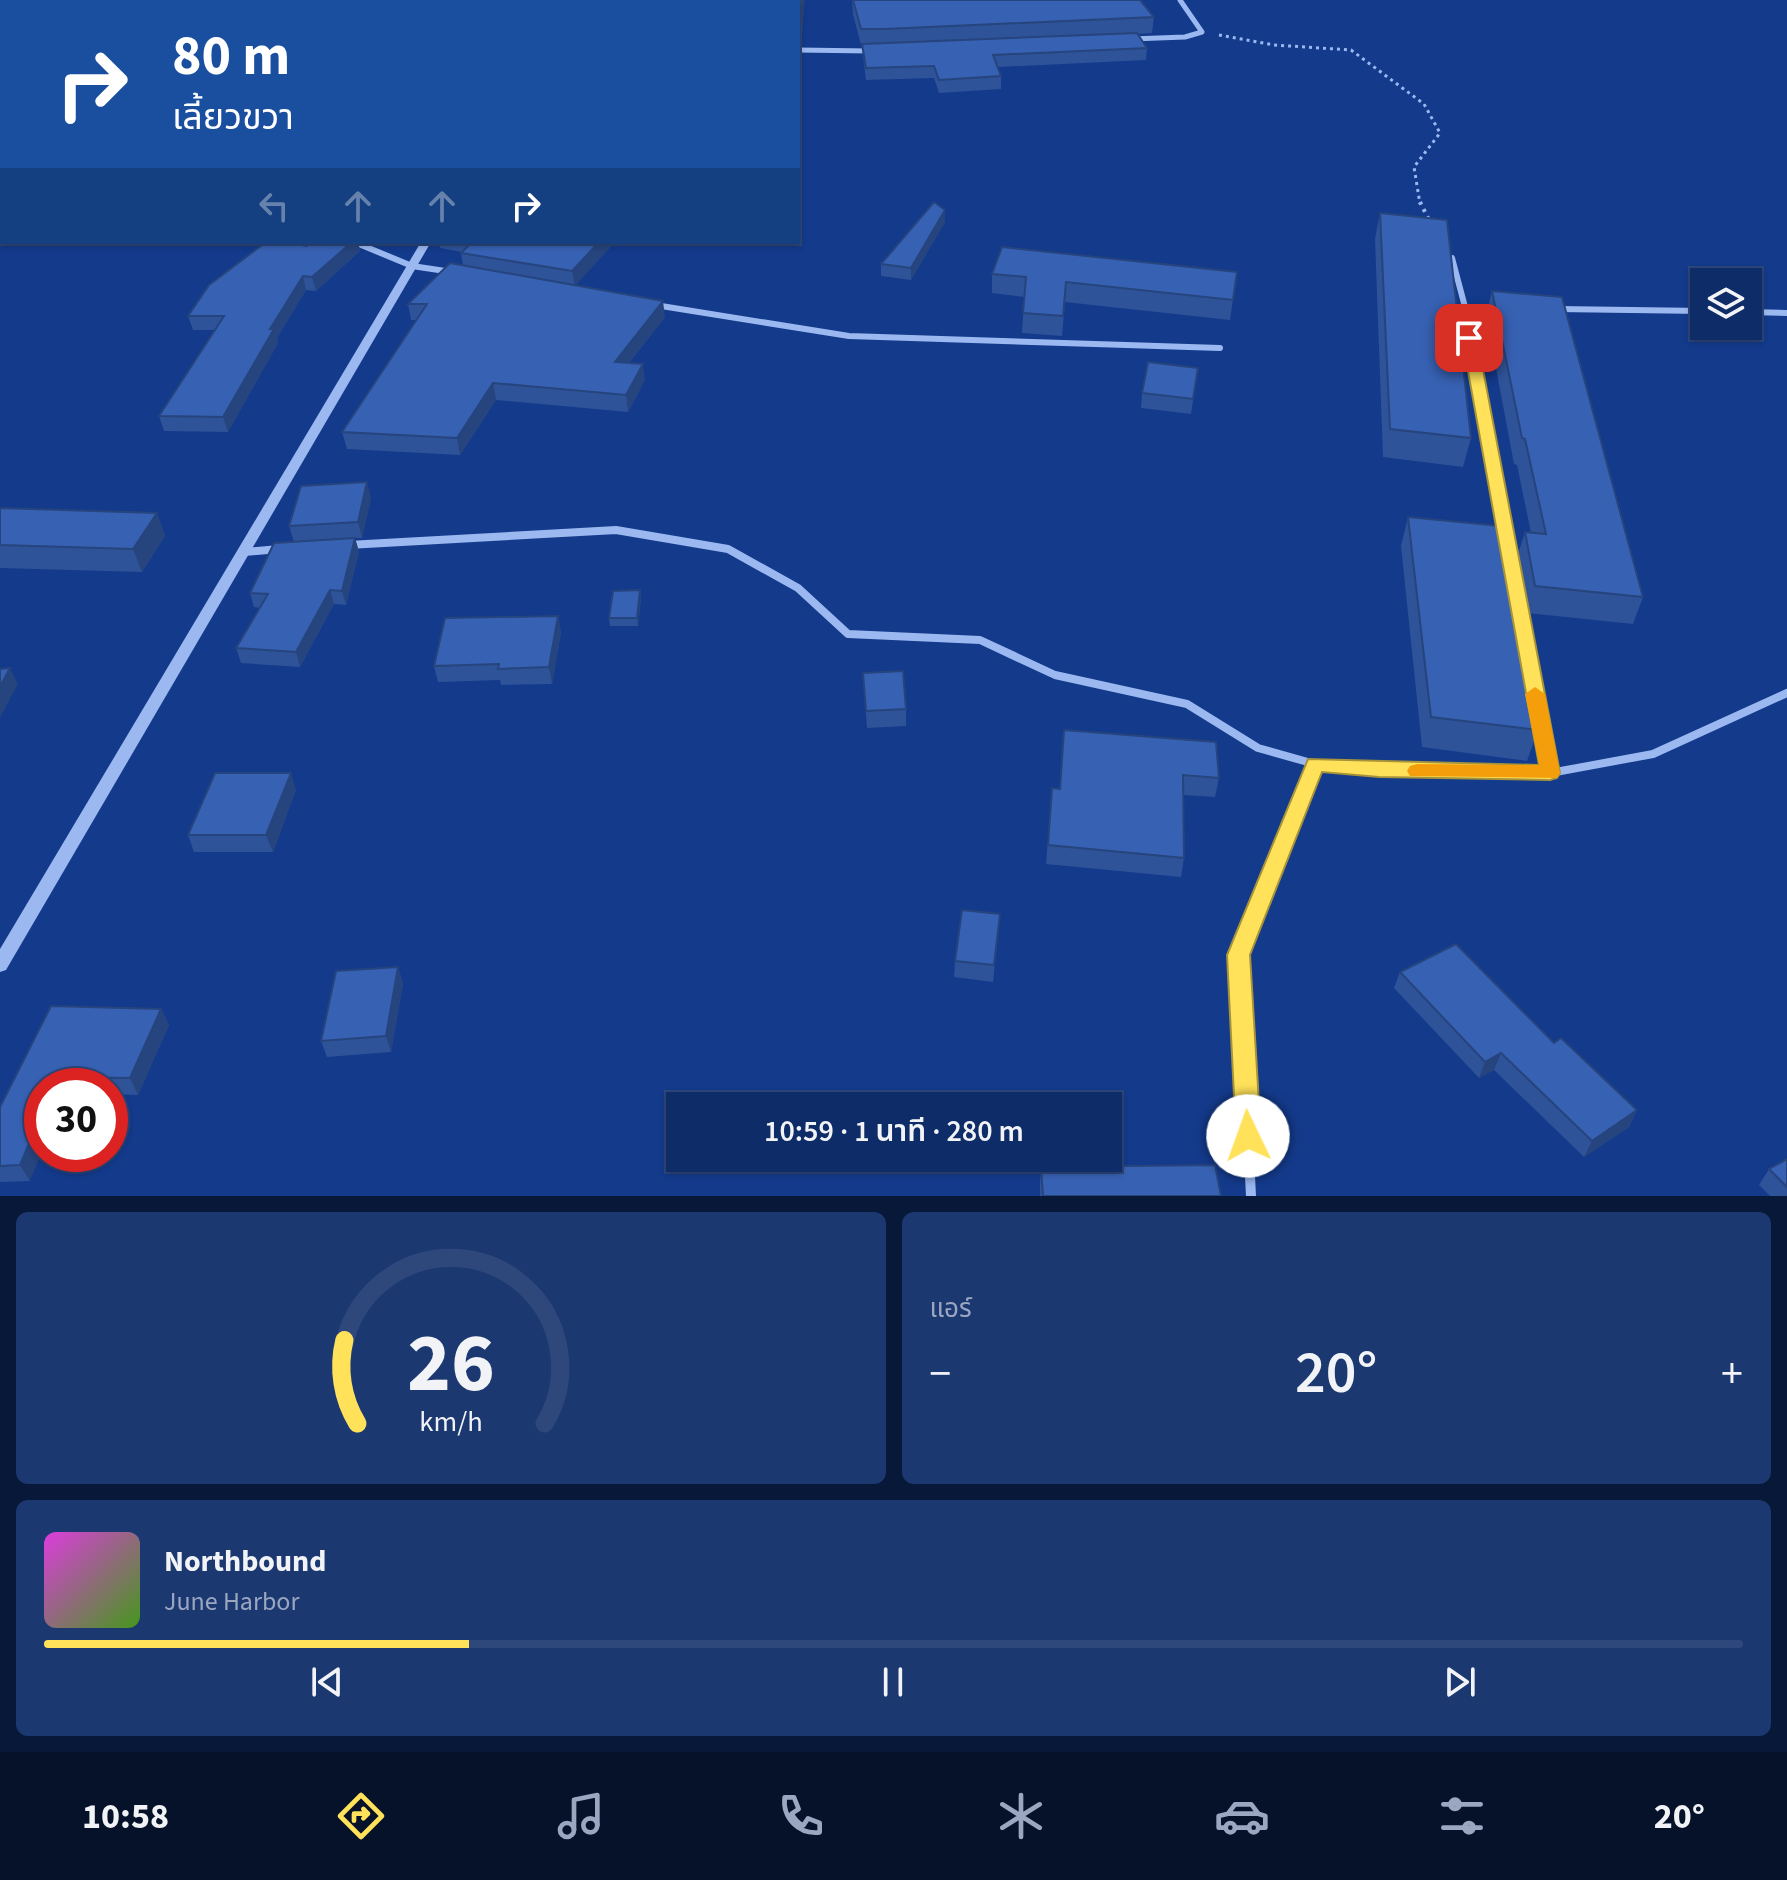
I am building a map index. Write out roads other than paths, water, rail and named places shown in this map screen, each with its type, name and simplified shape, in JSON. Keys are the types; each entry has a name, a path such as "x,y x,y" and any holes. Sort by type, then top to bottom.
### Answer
{"street":[{"path":"1122,40 1185,37 1202,32 1180,0"},
{"path":"800,50 885,51"},
{"path":"359,244 412,266 459,273"},
{"path":"0,965 425,244"},
{"path":"1452,258 1465,307 1506,539"},
{"path":"646,303 849,336 1220,348"},
{"path":"1465,307 1512,308"},
{"path":"1544,309 1690,311"},
{"path":"1762,312 1787,313"},
{"path":"337,546 616,530 728,549 798,588 848,634 980,640 1055,675 1187,704 1258,748 1315,764 1379,770 1550,773 1653,754 1787,693"},
{"path":"244,552 290,549"},
{"path":"1515,586 1550,773"},
{"path":"1251,1196 1239,955 1315,764"}]}
